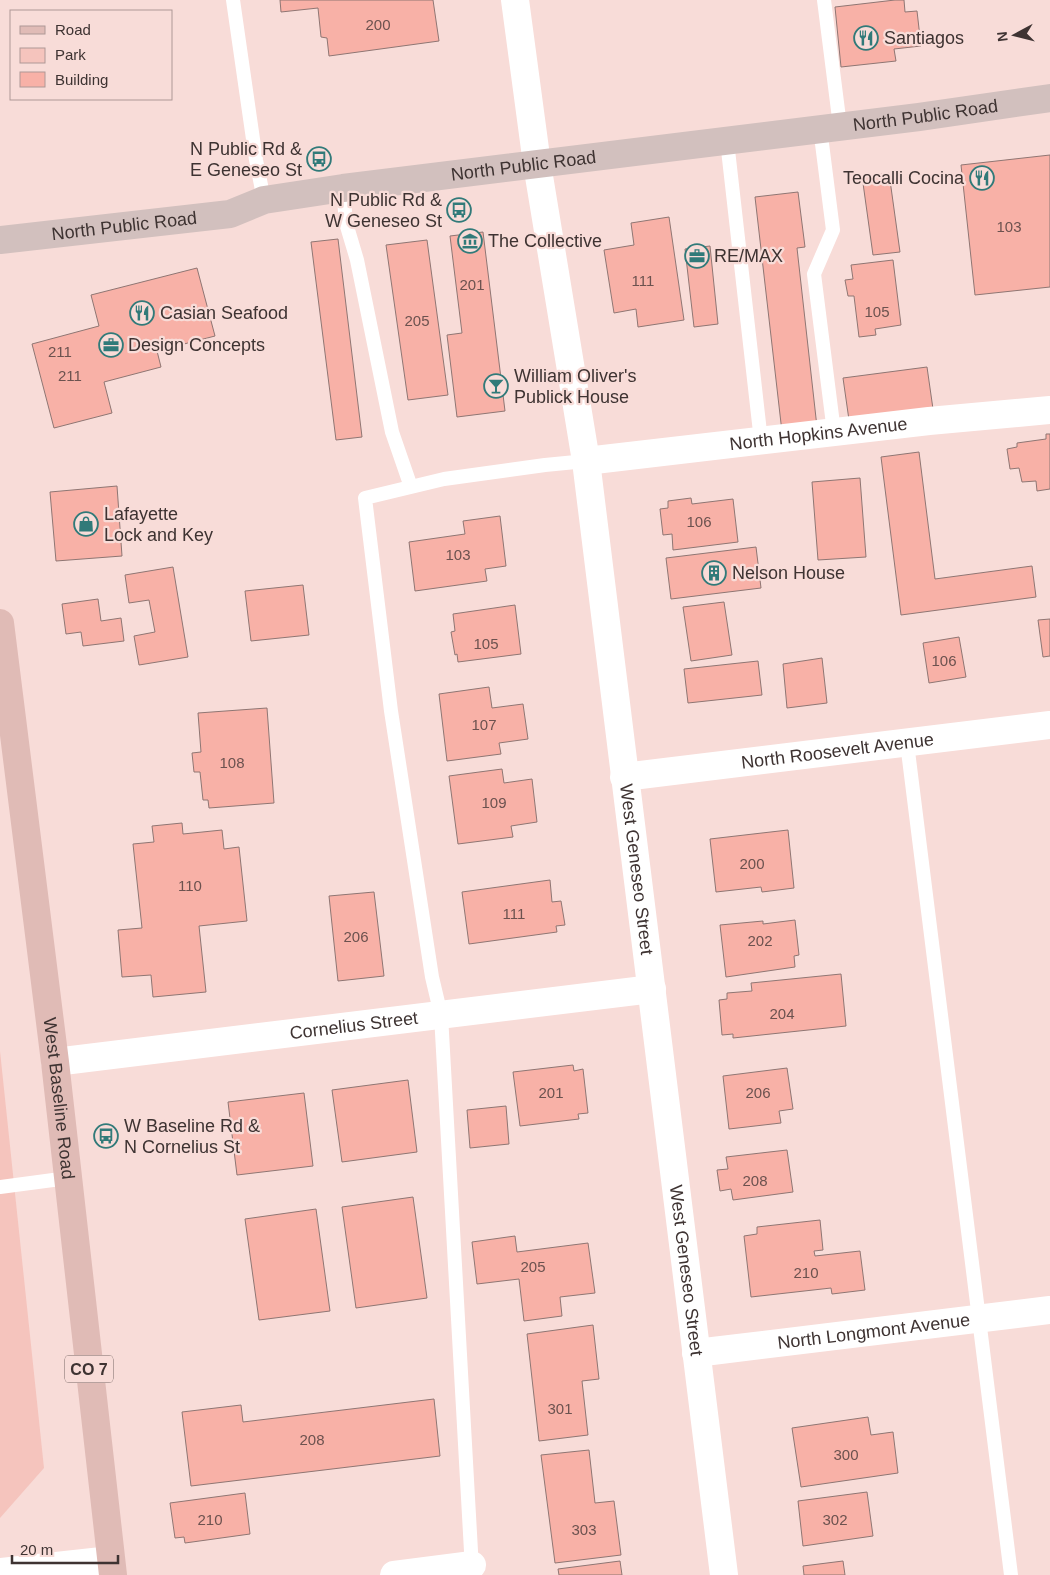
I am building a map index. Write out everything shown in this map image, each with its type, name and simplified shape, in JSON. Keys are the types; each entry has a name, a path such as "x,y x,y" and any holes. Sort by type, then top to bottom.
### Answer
{"main road":[{"name":"West Baseline Road","path":"0,623 6,712 55,1062 112,1568"}],"street":[{"name":"West Geneseo Street","path":"515,0 537,164 586,461 724,1575"},
{"name":"North Public Road","path":"0,240 230,214 264,200 343,188 727,141 1050,98"},
{"name":"North Hopkins Avenue","path":"586,461 834,432 1050,410"},
{"name":"North Roosevelt Avenue","path":"624,777 1050,725"},
{"name":"Cornelius Street","path":"55,1062 652,989"},
{"name":"North Longmont Avenue","path":"696,1353 1050,1310"},
{"path":"0,1572 112,1568"},
{"path":"394,1575 472,1570"}],"lane":[{"path":"234,0 256,160 264,200"},
{"path":"824,0 833,230 814,274 834,432"},
{"path":"727,141 761,441"},
{"path":"343,188 346,223 357,260 392,432 411,487"},
{"path":"472,1570 441,1015 432,977 392,711 365,498 444,479 586,461"},
{"path":"906,743 1011,1575"},
{"path":"0,1186 68,1178"}],"green space":[{"path":"0,1051 44,1468 0,1518"}],"building":[{"path":"280,0 433,0 439,41 329,56 327,38 321,37 318,8 281,12"},
{"path":"904,0 905,12 917,11 921,46 894,49 896,61 841,67 835,7"},
{"path":"1050,155 1050,287 975,295 961,165"},
{"path":"889,173 900,252 873,255 862,176"},
{"path":"798,192 805,247 797,248 817,427 782,432 755,197"},
{"path":"669,217 684,320 638,327 636,309 614,313 604,250 634,245 631,223"},
{"path":"483,232 505,411 457,417 447,335 462,333 450,236"},
{"path":"338,239 362,437 336,440 311,242"},
{"path":"427,240 448,395 408,400 386,245"},
{"path":"710,246 718,324 694,327 685,249"},
{"path":"893,260 901,325 875,329 876,335 859,337 854,296 848,296 845,280 853,279 851,265"},
{"path":"197,268 215,336 157,351 161,367 104,382 112,413 54,428 32,344 99,326 91,295"},
{"path":"927,367 933,409 849,420 843,378"},
{"path":"1046,434 1050,434 1050,489 1037,491 1036,481 1022,482 1019,468 1010,469 1007,449 1017,447 1017,443 1046,439"},
{"path":"919,452 935,579 1032,566 1036,597 901,615 881,457"},
{"path":"860,478 866,557 818,560 812,482"},
{"name":"Lafayette Lock and Key","path":"117,486 122,556 56,561 50,492"},
{"path":"691,498 692,504 733,499 738,542 673,550 672,534 663,535 660,509 668,508 668,501"},
{"path":"500,516 506,566 485,569 487,581 415,591 409,542 465,534 463,521"},
{"name":"Nelson House","path":"756,547 761,588 671,599 666,558"},
{"path":"173,567 188,657 139,665 134,636 155,632 149,600 129,603 125,575"},
{"path":"303,585 309,635 251,641 245,591"},
{"path":"98,599 101,621 121,618 124,641 83,646 81,632 66,634 62,604"},
{"path":"724,602 732,655 691,661 683,607"},
{"path":"515,605 521,654 458,662 451,632 455,631 453,614"},
{"path":"1050,619 1050,656 1043,657 1038,620"},
{"path":"959,637 966,677 929,683 923,643"},
{"path":"822,658 827,703 787,708 783,664"},
{"path":"758,661 762,695 688,703 684,669"},
{"path":"489,687 492,708 523,704 528,739 499,743 501,754 447,761 439,694"},
{"path":"267,708 274,803 209,808 208,800 203,800 200,772 194,772 192,753 201,752 198,713"},
{"path":"502,769 504,783 532,779 537,822 511,826 513,837 458,844 449,776"},
{"path":"182,823 183,834 222,830 224,849 239,847 247,921 199,926 206,992 153,997 151,975 122,977 118,930 142,928 133,844 154,842 152,826"},
{"path":"788,830 794,888 762,892 761,887 716,892 710,839"},
{"path":"550,880 552,902 561,901 565,925 556,926 557,932 469,944 462,892"},
{"path":"374,892 384,976 338,981 329,896"},
{"path":"795,920 799,955 794,956 795,967 726,977 720,925 763,921 763,924"},
{"path":"841,974 846,1026 733,1038 733,1034 722,1035 719,1000 727,999 727,993 752,991 751,983"},
{"path":"573,1065 574,1071 583,1069 588,1113 578,1114 579,1119 520,1126 513,1072"},
{"path":"787,1068 793,1109 779,1111 781,1123 729,1129 723,1076"},
{"path":"408,1080 417,1152 342,1162 332,1090"},
{"path":"304,1093 313,1166 237,1175 228,1102"},
{"path":"506,1106 509,1144 470,1148 467,1110"},
{"path":"787,1150 793,1192 733,1200 731,1189 720,1191 717,1170 728,1169 726,1157"},
{"path":"413,1197 427,1298 356,1308 342,1207"},
{"path":"316,1209 330,1311 259,1320 245,1219"},
{"path":"820,1220 823,1250 814,1251 815,1256 860,1251 865,1290 832,1294 831,1288 751,1297 744,1236 757,1234 757,1227"},
{"path":"515,1236 517,1252 588,1243 595,1293 560,1297 562,1316 524,1321 519,1279 477,1284 472,1242"},
{"path":"593,1325 599,1379 582,1381 588,1435 539,1441 527,1334"},
{"path":"434,1399 440,1456 191,1486 182,1412 241,1405 243,1422"},
{"path":"868,1417 871,1435 893,1432 898,1473 801,1487 792,1428"},
{"path":"589,1450 595,1503 614,1501 621,1555 555,1563 541,1455"},
{"path":"867,1492 873,1536 803,1546 798,1501"},
{"path":"245,1493 250,1534 185,1543 184,1537 175,1538 170,1503"},
{"path":"620,1561 622,1575 559,1575 558,1569"},
{"path":"843,1561 845,1575 804,1575 803,1566"}],"place":[{"name":"Santiagos","path":"866,38"},
{"name":"N Public Rd & E Geneseo St","path":"319,159"},
{"name":"Teocalli Cocina","path":"982,178"},
{"name":"N Public Rd & W Geneseo St","path":"459,210"},
{"name":"The Collective","path":"470,241"},
{"name":"RE/MAX","path":"697,256"},
{"name":"Casian Seafood","path":"142,313"},
{"name":"Design Concepts","path":"111,345"},
{"name":"William Oliver's Publick House","path":"496,386"},
{"name":"Lafayette Lock and Key","path":"86,524"},
{"name":"Nelson House","path":"714,573"},
{"name":"W Baseline Rd & N Cornelius St","path":"106,1136"}]}
